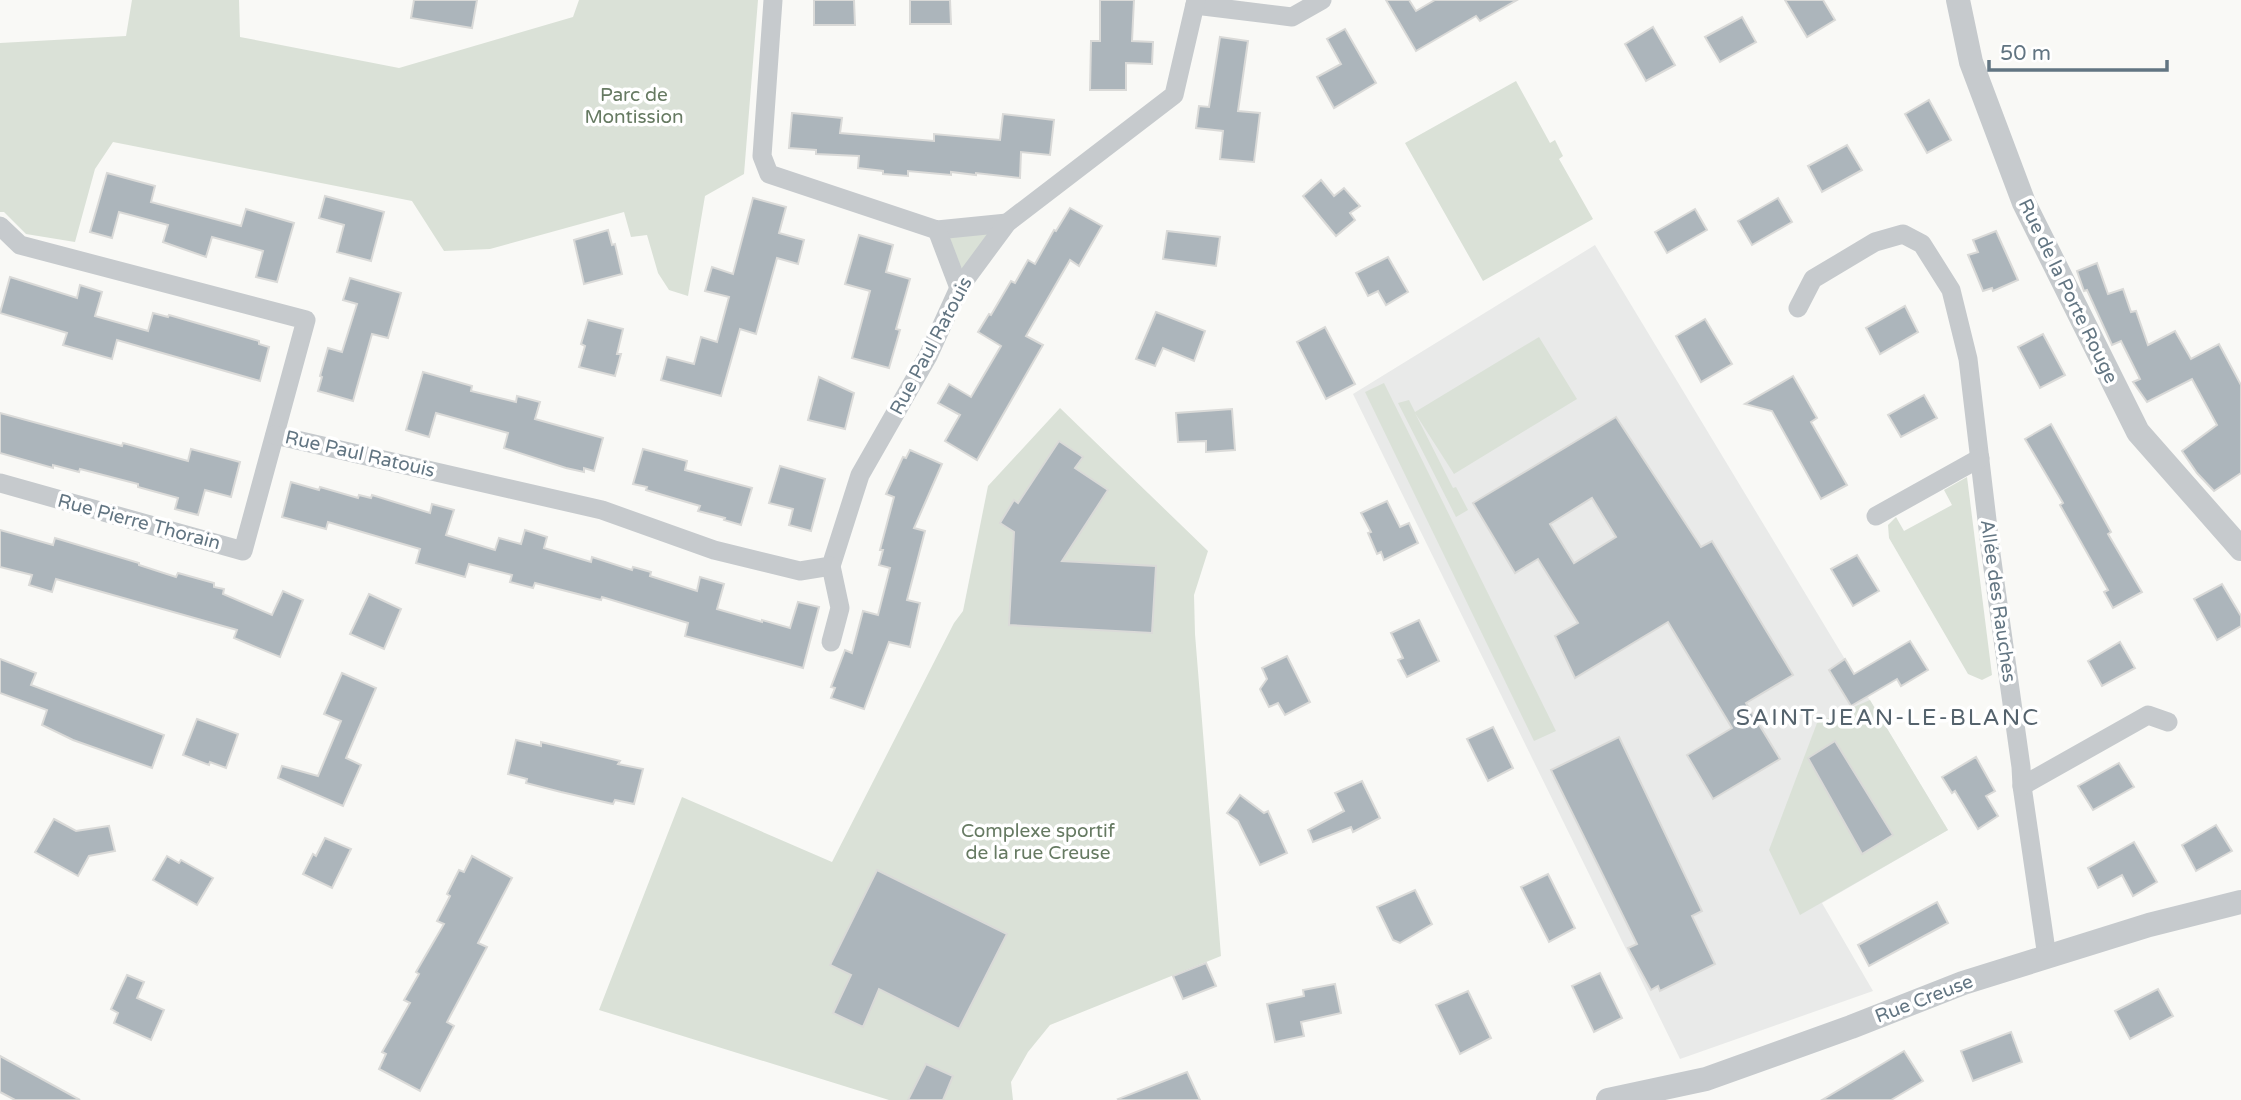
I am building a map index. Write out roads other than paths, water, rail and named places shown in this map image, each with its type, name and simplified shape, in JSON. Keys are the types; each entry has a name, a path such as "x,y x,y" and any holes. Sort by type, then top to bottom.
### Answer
{"street":[{"path":"773,0 762,156 769,174 937,230 1007,223"},
{"path":"1195,3 1292,17 1322,0"},
{"name":"Rue de la Porte Rouge","path":"1958,0 1972,62 2024,203 2138,432 2241,549"},
{"name":"Rue Paul Ratouis","path":"831,642 840,608 831,565 860,475 929,356 959,288 1007,223 1174,95 1195,3"},
{"name":"Rue Paul Ratouis","path":"0,226 20,245 306,320 275,435 603,510 714,550 800,571 831,565"},
{"path":"937,230 959,288"},
{"name":"Allée des Rauches","path":"1798,308 1813,279 1875,242 1903,234 1922,244 1951,289 1968,359 2022,786 2047,957"},
{"name":"Rue Pierre Thorain","path":"0,483 243,551 275,435"},
{"path":"1876,516 1980,458"},
{"path":"2022,786 2148,715 2168,722"},
{"name":"Rue Creuse","path":"1608,1100 1706,1079 1862,1023 1963,983 2149,925 2241,902"}],"district":[{"name":"SAINT-JEAN-LE-BLANC","path":"1888,718"}],"park label":[{"name":"Parc de Montission","path":"634,106"},
{"name":"Complexe sportif de la rue Creuse","path":"1038,842"}]}
